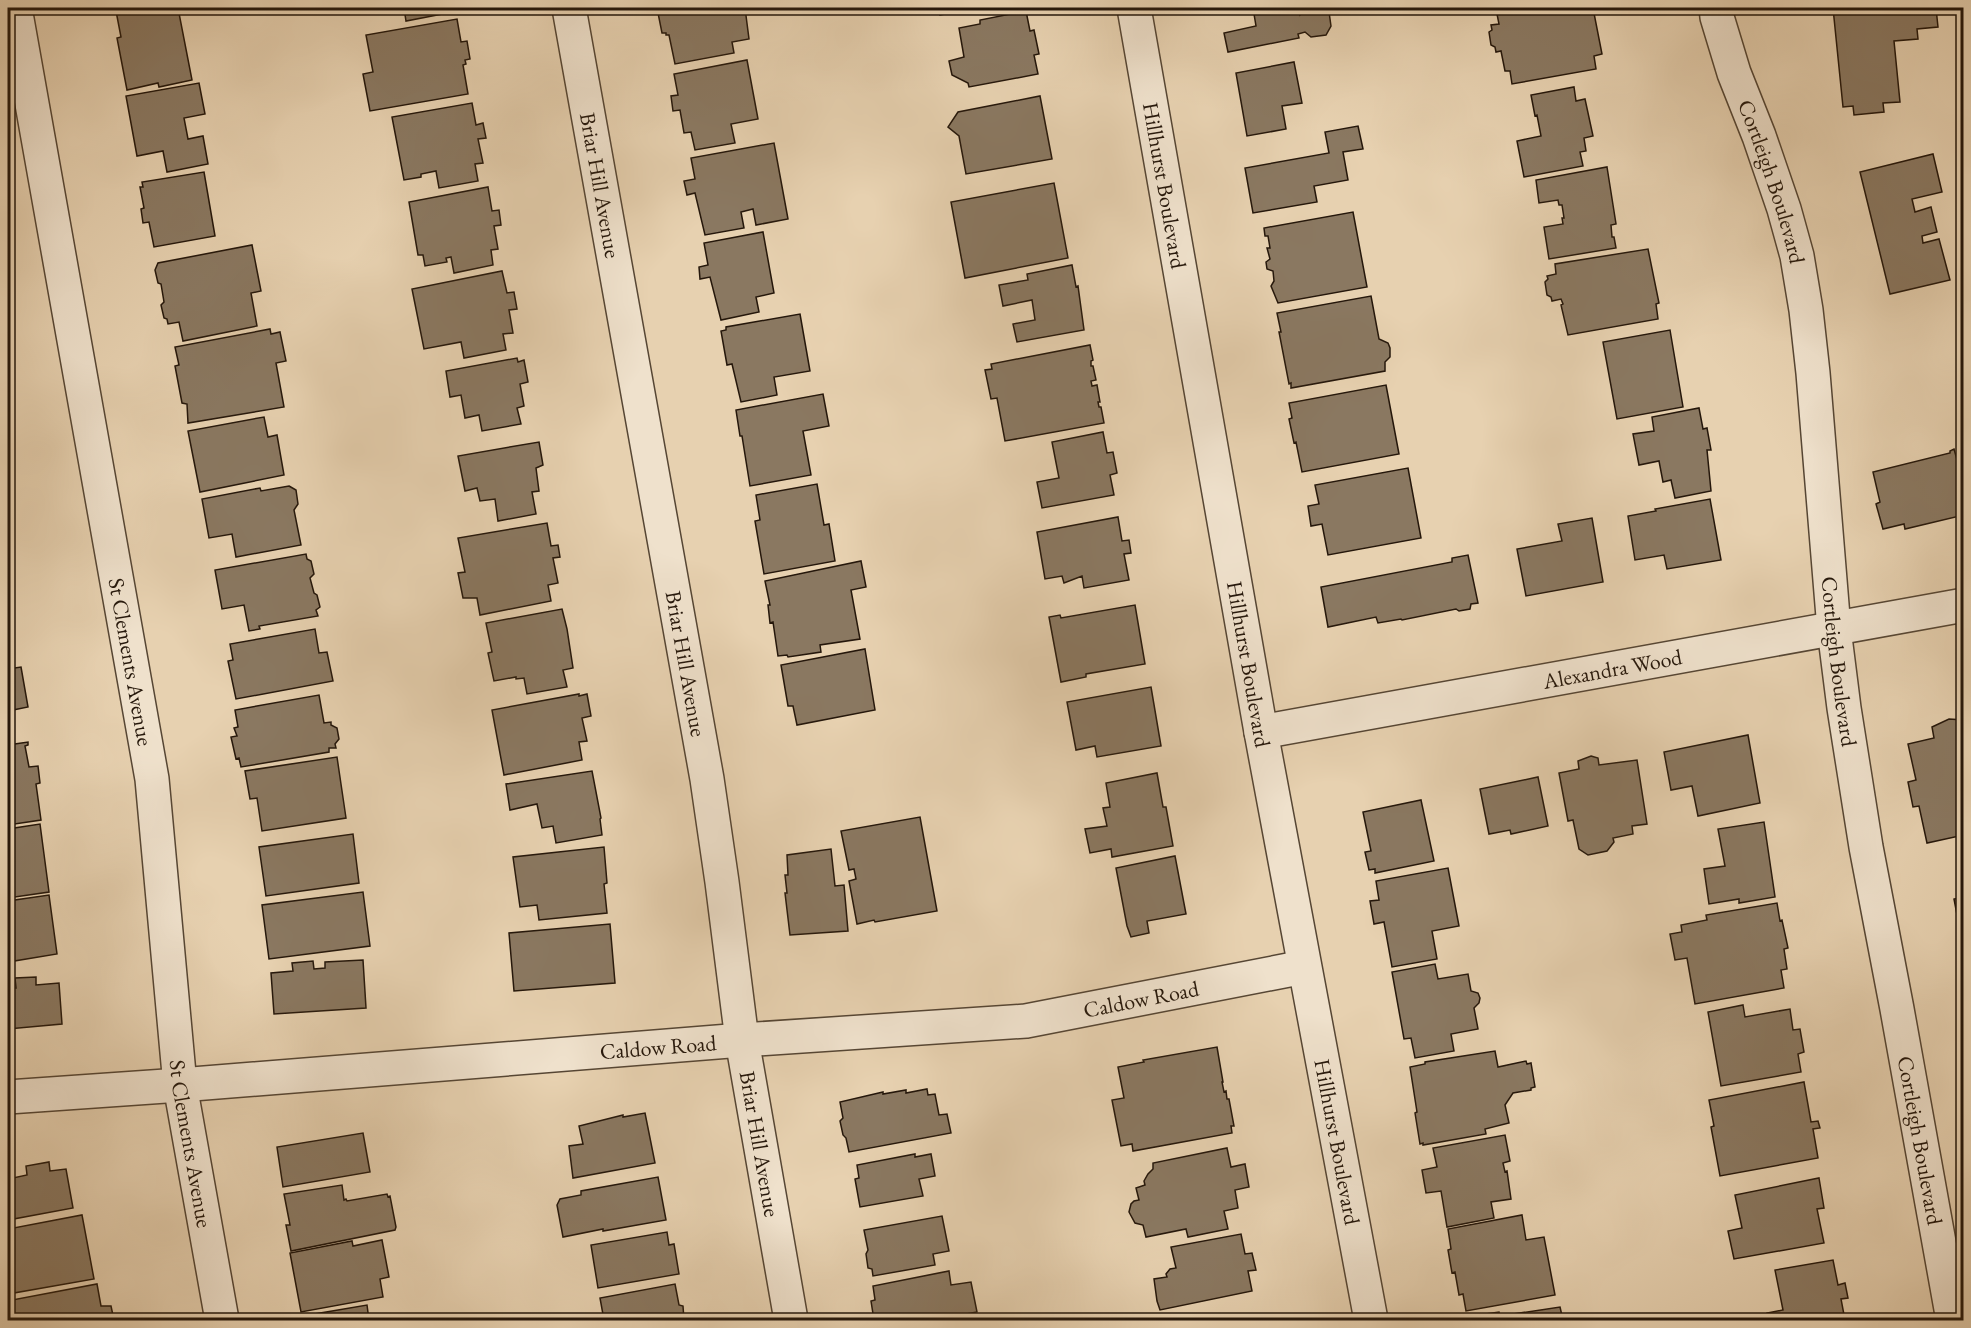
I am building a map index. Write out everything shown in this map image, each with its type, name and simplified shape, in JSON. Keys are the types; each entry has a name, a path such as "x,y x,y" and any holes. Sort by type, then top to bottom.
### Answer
{"street":[{"name":"St Clements Avenue","path":"15,8 152,779 180,1085 222,1320"},
{"name":"Briar Hill Avenue","path":"568,8 707,779 742,1040 791,1320"},
{"name":"Hillhurst Boulevard","path":"1134,8 1261,732 1371,1320"},
{"name":"Cortleigh Boulevard","path":"1716,8 1734,73 1759,136 1797,256 1813,373 1834,629 1844,708 1866,847 1898,1009 1953,1320"},
{"name":"Alexandra Wood","path":"1261,732 1964,605"},
{"name":"Caldow Road","path":"8,1097 742,1040 1026,1021 1304,967"}],"building":[{"path":"135,8 178,8 192,80 159,87 158,83 127,90 117,38 121,37 116,11"},
{"path":"404,8 447,8 448,13 406,21"},
{"path":"657,8 745,8 749,39 732,42 734,53 675,64 669,35 662,33"},
{"path":"939,8 982,8 940,15"},
{"path":"990,8 1017,8 991,12"},
{"path":"1253,8 1299,8 1300,15 1306,9 1322,8 1329,12 1331,26 1326,35 1311,37 1305,32 1298,34 1299,38 1228,52 1224,33 1256,26"},
{"path":"1531,8 1593,8 1602,54 1594,56 1596,69 1512,84 1510,71 1505,71 1501,51 1496,52 1495,47 1491,45 1489,32 1492,30 1491,25 1499,24 1497,14"},
{"path":"1833,8 1936,8 1938,27 1917,29 1918,39 1894,41 1900,102 1883,103 1884,112 1854,115 1853,106 1843,107"},
{"path":"1026,11 1030,31 1034,30 1039,54 1034,55 1038,74 969,87 968,83 952,75 949,61 964,57 959,28 980,24 980,20"},
{"path":"457,19 461,42 467,41 470,59 465,60 466,64 463,65 468,94 370,111 363,74 373,72 366,35"},
{"path":"747,60 758,119 731,124 735,143 695,150 691,132 684,133 680,110 673,111 671,96 678,95 674,74"},
{"path":"1294,62 1302,103 1282,106 1286,129 1247,136 1236,73"},
{"path":"199,83 205,114 184,118 188,139 203,136 208,164 167,172 163,151 137,156 126,96"},
{"path":"1574,87 1576,101 1585,99 1593,136 1584,138 1586,151 1580,152 1583,166 1524,177 1517,141 1541,136 1531,95"},
{"path":"1040,96 1052,159 966,174 959,136 948,127 958,112"},
{"path":"472,103 476,125 483,123 486,138 478,139 483,163 475,164 478,181 439,188 436,171 404,180 392,117"},
{"path":"1358,126 1363,149 1343,152 1348,180 1314,186 1317,202 1253,213 1245,168 1329,153 1325,132"},
{"path":"774,143 788,219 756,225 753,209 741,212 744,228 705,235 695,193 687,195 684,181 695,179 691,158"},
{"path":"1933,154 1942,192 1912,199 1915,212 1931,207 1937,232 1922,236 1923,243 1939,239 1950,280 1890,294 1860,172"},
{"path":"1607,167 1616,224 1611,225 1612,237 1614,237 1616,248 1549,259 1544,227 1563,224 1562,205 1559,205 1558,200 1539,203 1536,180"},
{"path":"204,172 215,236 154,247 149,222 143,223 141,209 144,208 140,187 143,187 142,182"},
{"path":"1054,183 1068,258 965,278 951,202"},
{"path":"488,187 492,211 499,210 501,225 494,226 498,249 491,250 493,265 454,273 451,257 446,258 447,262 425,266 423,255 418,255 409,202"},
{"path":"1353,212 1367,287 1278,303 1271,286 1274,281 1273,271 1267,269 1266,262 1270,259 1267,248 1270,248 1264,228"},
{"path":"763,232 774,293 756,297 759,312 721,320 710,277 700,279 699,267 708,265 704,243"},
{"path":"252,245 261,291 251,293 257,326 183,341 179,322 168,324 167,319 164,318 161,305 164,302 161,284 158,283 155,270 158,263"},
{"path":"1648,249 1659,303 1656,304 1658,319 1568,335 1561,299 1552,301 1547,295 1545,282 1548,279 1547,276 1556,274 1555,264"},
{"path":"1072,265 1076,287 1078,286 1084,330 1017,342 1013,324 1035,320 1032,300 1003,306 999,285 1028,280 1027,274"},
{"path":"502,271 507,293 514,292 517,309 509,310 513,333 503,334 506,350 464,358 461,342 424,349 412,289"},
{"path":"1371,296 1379,339 1388,343 1390,348 1390,357 1385,362 1385,371 1291,388 1277,313"},
{"path":"800,314 810,371 774,377 777,395 741,402 732,364 727,365 721,331 726,330 726,327"},
{"path":"270,329 271,334 280,332 286,361 276,363 284,407 188,423 187,404 182,403 175,366 179,365 175,347"},
{"path":"1670,330 1683,407 1617,419 1603,342"},
{"path":"1090,345 1093,360 1091,366 1093,366 1096,380 1091,381 1092,386 1097,385 1100,402 1098,402 1104,423 1005,441 997,398 991,399 985,370 992,369 991,364"},
{"path":"517,358 518,362 524,360 528,382 520,384 524,406 517,408 521,424 482,431 479,415 465,418 461,395 450,397 446,371"},
{"path":"1386,385 1399,454 1302,472 1289,419 1292,418 1289,403"},
{"path":"823,394 829,426 803,431 811,475 750,486 736,410"},
{"path":"1699,408 1703,429 1707,428 1711,450 1707,450 1711,491 1675,498 1671,480 1663,482 1659,461 1639,465 1633,434 1654,431 1652,417"},
{"path":"264,417 268,437 277,435 284,475 200,492 188,431"},
{"path":"1103,432 1107,453 1113,452 1117,473 1110,475 1114,495 1042,508 1037,482 1059,478 1052,442"},
{"path":"539,442 543,465 536,468 539,491 532,492 536,514 498,521 495,499 480,501 477,488 465,491 458,456"},
{"path":"1954,449 1964,485 1964,515 1905,529 1904,524 1883,529 1876,504 1880,502 1873,472 1950,453"},
{"path":"1408,468 1421,538 1328,555 1322,524 1311,526 1308,506 1319,504 1315,485"},
{"path":"817,484 824,525 829,524 835,561 764,574 755,521 760,520 756,495"},
{"path":"289,486 296,490 298,504 294,510 301,545 236,557 232,534 209,538 202,499 260,488 261,491"},
{"path":"1710,499 1721,560 1667,569 1664,555 1635,560 1628,516"},
{"path":"1118,517 1122,541 1129,540 1131,553 1124,554 1129,580 1084,588 1082,576 1064,583 1062,576 1045,579 1037,532"},
{"path":"1592,518 1603,582 1526,596 1517,549 1562,541 1558,524"},
{"path":"547,523 551,546 558,545 560,557 553,558 558,583 548,585 551,601 480,615 477,598 463,598 458,573 465,572 458,538"},
{"path":"306,554 307,559 311,561 314,574 310,578 320,607 316,610 318,616 259,626 260,629 249,631 244,605 222,609 215,570"},
{"path":"1468,555 1478,603 1471,604 1470,609 1459,611 1456,609 1378,623 1376,617 1328,627 1321,587 1452,562 1452,558"},
{"path":"861,561 866,587 851,590 860,639 820,645 821,652 788,657 787,655 778,656 773,622 770,623 768,605 770,605 765,581"},
{"path":"1135,605 1145,664 1086,674 1086,677 1061,682 1049,617 1060,615 1061,618"},
{"path":"562,609 573,668 563,670 567,687 527,694 524,678 494,681 488,653 492,652 486,623"},
{"path":"315,629 319,653 327,652 333,681 236,699 228,661 233,660 230,644"},
{"path":"865,649 875,710 797,725 793,706 788,706 781,665"},
{"path":"21,667 28,707 8,711 8,669"},
{"path":"1151,687 1161,746 1097,757 1095,746 1076,750 1067,702"},
{"path":"579,694 579,696 587,694 591,716 582,718 587,741 579,742 582,760 504,775 492,710"},
{"path":"319,695 324,723 331,722 331,725 337,728 339,739 335,744 336,748 329,748 329,752 241,767 239,758 236,759 231,737 237,736 234,728 238,727 235,710"},
{"path":"1949,719 1964,720 1964,835 1927,843 1919,806 1913,807 1908,782 1916,780 1908,744 1934,738 1932,727"},
{"path":"1748,735 1760,803 1698,816 1692,786 1671,790 1664,752"},
{"path":"28,742 25,746 29,767 38,766 40,783 36,784 41,820 8,825 8,745"},
{"path":"1591,756 1598,758 1599,765 1637,760 1647,824 1632,826 1633,834 1613,838 1614,842 1607,851 1588,855 1579,849 1573,820 1568,821 1559,773 1579,769 1578,761"},
{"path":"337,757 346,818 262,831 257,798 250,799 245,771"},
{"path":"592,771 602,835 556,843 553,826 542,828 537,804 510,810 506,784"},
{"path":"1157,773 1173,846 1112,857 1111,849 1090,853 1085,829 1107,826 1103,808 1110,807 1106,783"},
{"path":"1538,777 1548,826 1511,834 1510,830 1489,834 1480,789"},
{"path":"1421,800 1434,861 1375,873 1375,869 1369,870 1365,852 1371,851 1363,812"},
{"path":"920,817 937,911 857,924 849,881 856,879 854,869 849,870 841,831"},
{"path":"1764,822 1775,897 1739,903 1739,899 1709,904 1704,869 1725,866 1718,829"},
{"path":"40,824 49,892 8,898 8,829"},
{"path":"353,834 359,883 266,896 259,847"},
{"path":"604,847 607,913 539,920 537,905 520,907 513,857"},
{"path":"831,849 835,886 844,885 848,931 790,935 785,893 787,893 785,875 788,875 787,855"},
{"path":"1175,856 1186,914 1147,921 1149,933 1131,937 1116,868"},
{"path":"1448,868 1459,926 1432,931 1437,959 1392,967 1384,922 1374,924 1370,901 1379,900 1376,881"},
{"path":"363,892 370,946 269,959 262,905"},
{"path":"49,895 57,954 8,962 8,901"},
{"path":"1964,897 1964,951 1954,899"},
{"path":"1777,903 1788,948 1784,949 1787,969 1781,970 1784,988 1695,1004 1687,958 1675,960 1670,934 1682,932 1681,925 1707,920 1706,915"},
{"path":"610,924 615,983 514,991 509,933"},
{"path":"363,960 366,1008 274,1014 271,973 293,971 292,963 313,961 314,969 325,968 325,962"},
{"path":"1435,964 1438,979 1468,974 1471,991 1478,993 1480,998 1474,1008 1478,1029 1451,1034 1454,1051 1415,1058 1411,1038 1404,1039 1392,972"},
{"path":"36,977 36,985 59,983 62,1024 8,1029 8,988 16,988 15,978"},
{"path":"1743,1005 1745,1017 1790,1009 1793,1030 1800,1029 1804,1052 1798,1054 1801,1072 1721,1086 1708,1012"},
{"path":"1217,1047 1224,1092 1226,1091 1227,1099 1229,1099 1234,1126 1231,1126 1232,1133 1133,1151 1132,1144 1121,1146 1112,1100 1124,1098 1118,1067 1144,1062 1143,1060"},
{"path":"1495,1051 1498,1067 1526,1061 1527,1064 1531,1063 1535,1087 1531,1090 1513,1093 1505,1105 1509,1123 1485,1129 1486,1134 1420,1144 1410,1067 1425,1064 1425,1062"},
{"path":"1804,1082 1811,1122 1818,1121 1820,1128 1813,1129 1818,1158 1720,1176 1711,1127 1714,1126 1709,1100"},
{"path":"927,1089 928,1095 935,1094 939,1115 947,1114 951,1133 849,1152 840,1121 843,1118 840,1102 883,1092 883,1094 906,1090 906,1093"},
{"path":"645,1113 655,1163 573,1178 569,1146 583,1144 579,1126 623,1115 623,1117"},
{"path":"363,1133 370,1172 283,1187 277,1147"},
{"path":"1505,1135 1510,1161 1503,1163 1505,1172 1507,1171 1511,1199 1491,1202 1494,1218 1447,1227 1441,1191 1426,1193 1422,1170 1437,1167 1433,1148"},
{"path":"1227,1148 1231,1167 1245,1164 1249,1187 1235,1190 1238,1208 1224,1211 1228,1229 1188,1237 1186,1229 1146,1237 1143,1225 1135,1223 1129,1212 1131,1204 1139,1200 1136,1188 1145,1185 1144,1181 1153,1169 1153,1163"},
{"path":"915,1154 915,1157 931,1154 935,1176 919,1179 923,1196 860,1207 855,1179 859,1178 857,1165"},
{"path":"49,1162 50,1171 66,1169 73,1208 8,1220 8,1179 27,1175 26,1166"},
{"path":"658,1177 666,1220 563,1237 557,1205 560,1199 581,1195 581,1191"},
{"path":"1819,1178 1824,1208 1817,1209 1824,1243 1734,1259 1728,1231 1742,1228 1735,1195"},
{"path":"342,1185 344,1200 347,1201 387,1194 388,1197 390,1196 395,1230 291,1251 286,1225 290,1225 284,1194"},
{"path":"82,1215 94,1279 8,1294 8,1229"},
{"path":"1522,1215 1526,1240 1544,1237 1555,1295 1466,1311 1463,1294 1459,1295 1455,1272 1452,1273 1448,1250 1451,1249 1448,1229"},
{"path":"942,1216 949,1251 933,1254 935,1265 873,1276 872,1269 868,1268 866,1254 868,1250 864,1230"},
{"path":"667,1232 669,1245 674,1244 679,1274 598,1288 591,1245"},
{"path":"1241,1234 1245,1254 1252,1253 1256,1270 1248,1271 1252,1291 1160,1310 1154,1279 1167,1277 1166,1274 1170,1269 1176,1268 1171,1247"},
{"path":"382,1240 389,1277 380,1279 383,1297 301,1312 290,1253 352,1241 353,1246"},
{"path":"1833,1260 1838,1285 1845,1283 1848,1298 1841,1299 1845,1320 1768,1320 1767,1313 1783,1310 1775,1270"},
{"path":"949,1271 951,1285 971,1282 977,1312 934,1320 874,1320 871,1301 875,1300 873,1286"},
{"path":"97,1284 101,1306 111,1306 114,1320 16,1320 12,1300"},
{"path":"675,1284 679,1305 683,1306 684,1320 604,1320 600,1298"},
{"path":"367,1305 369,1320 303,1320 303,1316"},
{"path":"1560,1307 1563,1320 1464,1320 1463,1317 1499,1312 1500,1316"},
{"path":"1264,1315 1264,1320 1235,1320"}]}
